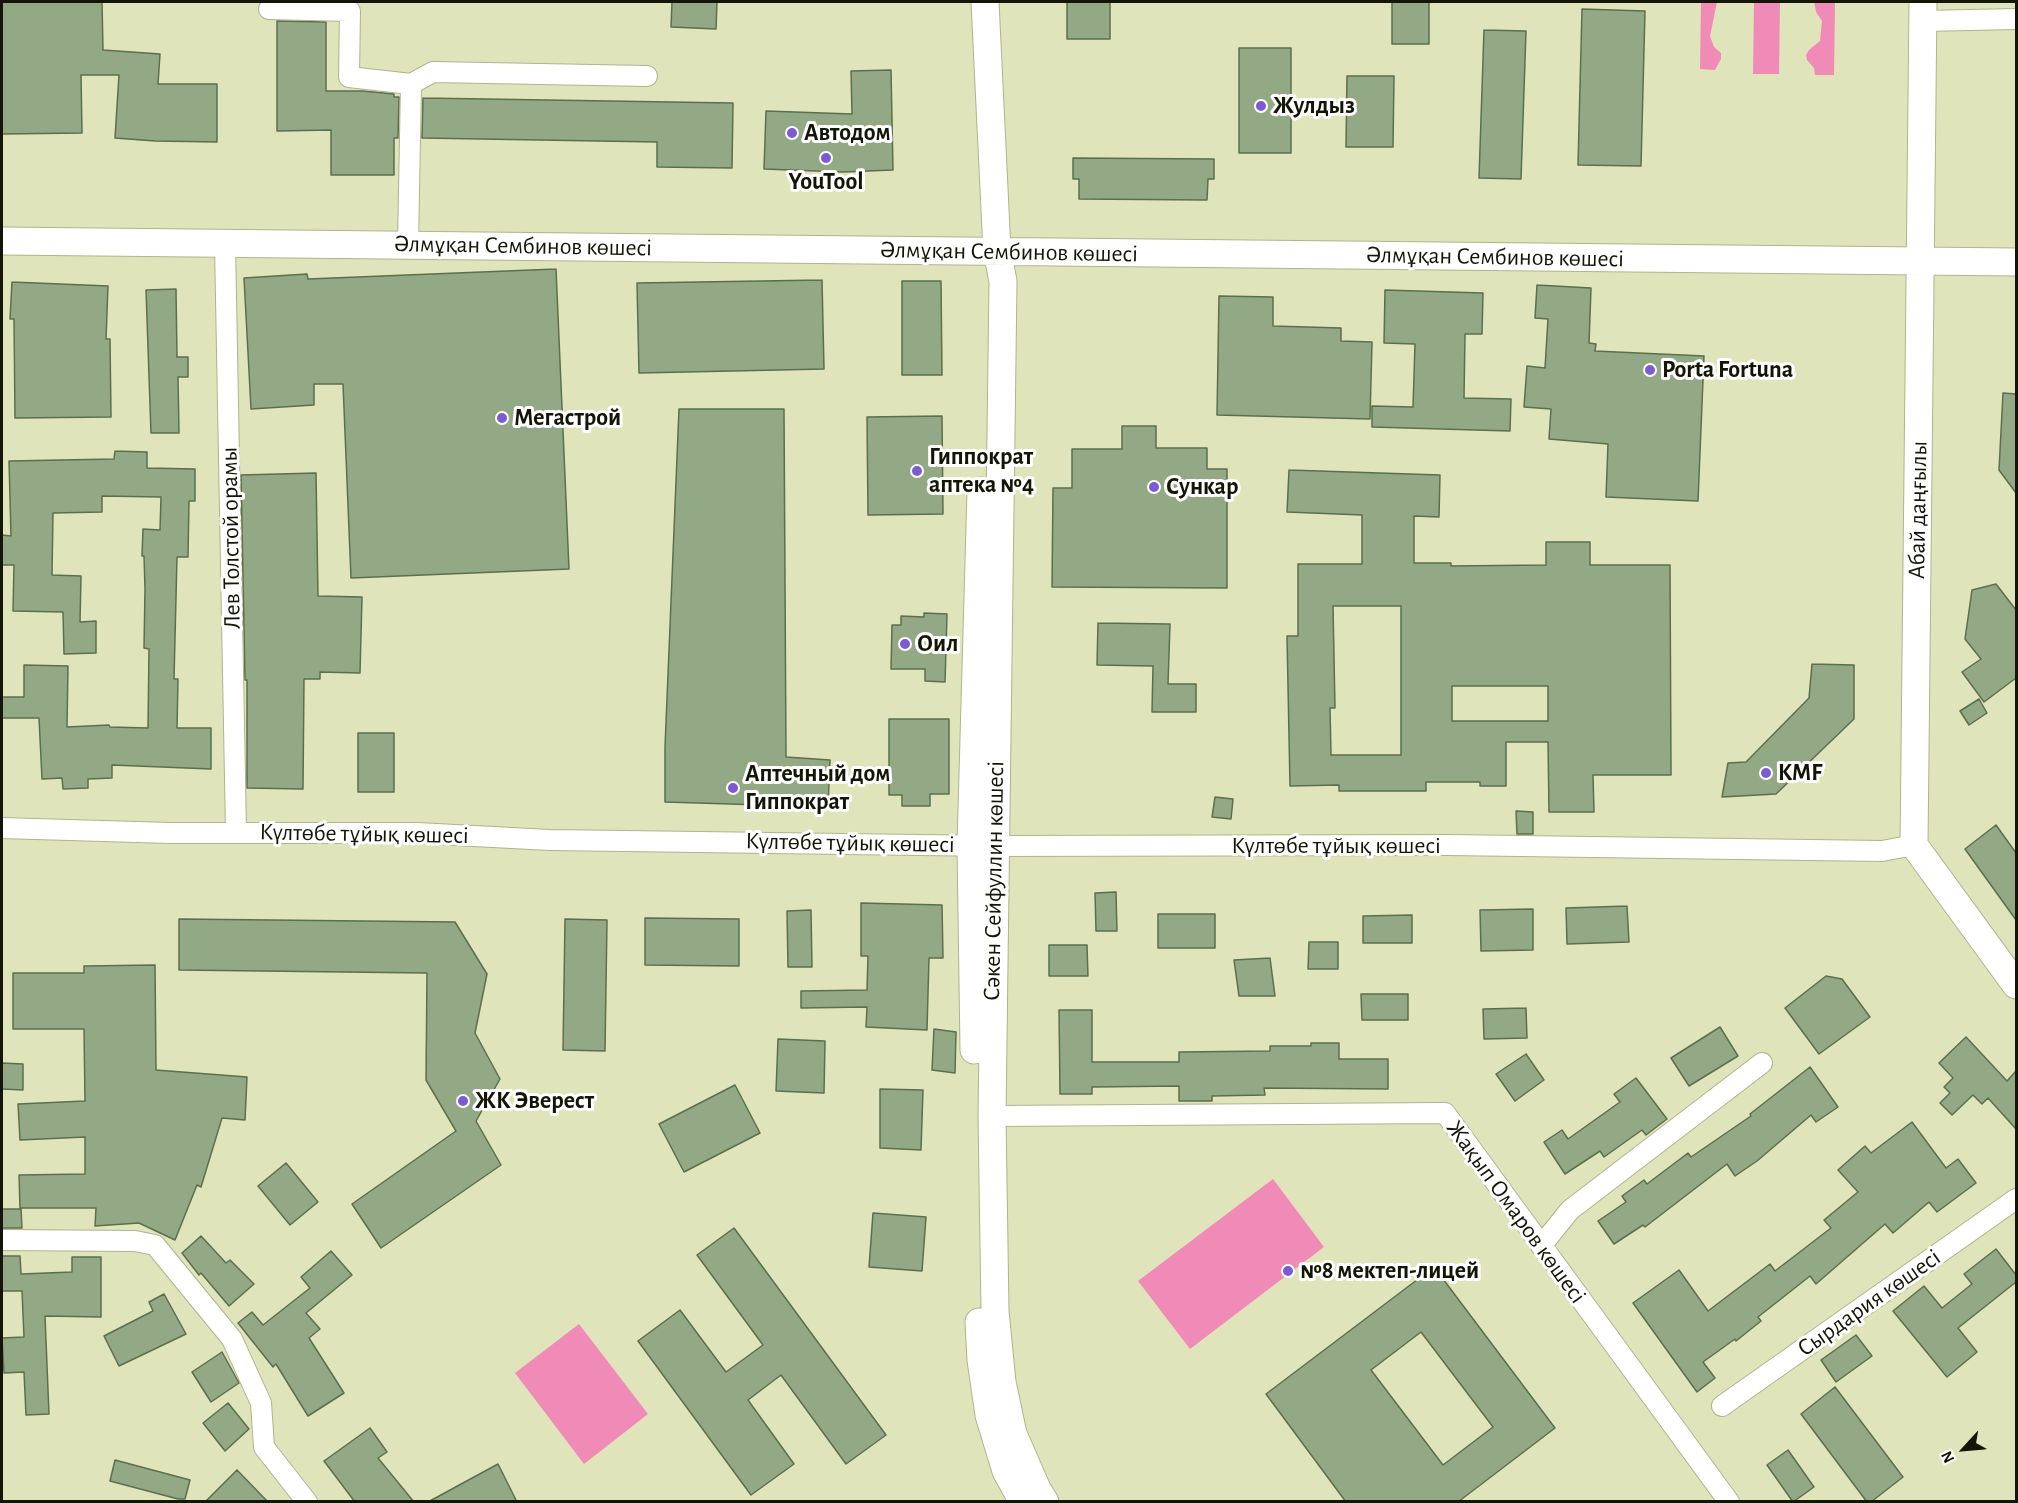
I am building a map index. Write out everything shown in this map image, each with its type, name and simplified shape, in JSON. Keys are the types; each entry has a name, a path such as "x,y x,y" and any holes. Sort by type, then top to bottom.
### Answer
{"street":[{"name":"Сәкен Сейфуллин көшесі","path":"985,2 997,251 1003,281 982,846 981,1360 989,1415 1006,1471 1023,1502"},
{"path":"268,9 350,11 349,77 411,84 433,72 647,76"},
{"path":"1923,11 2016,19"},
{"name":"Абай даңғылы","path":"1914,845 1923,11"},
{"path":"408,245 411,84"},
{"name":"Әлмұқан Сембинов көшесі","path":"2,241 2016,262"},
{"name":"Лев Толстой орамы","path":"225,244 236,832"},
{"name":"Күлтөбе тұйық көшесі","path":"2,828 170,833 417,833 550,840 982,846 1448,845 1882,851 1914,845"},
{"path":"1914,845 2016,985"},
{"name":"Сәкен Сейфуллин көшесі","path":"982,846 992,1116 995,1311 1002,1382 1013,1434 1045,1502"},
{"path":"1541,1246 1570,1210 1762,1063"},
{"name":"Жақып Омаров көшесі","path":"992,1116 1445,1113 1729,1502"},
{"name":"Сырдария көшесі","path":"1722,1406 2016,1199"},
{"path":"2,1240 135,1241 155,1245 232,1339 261,1403 264,1447 307,1502"}],"shaded area":[{"path":"1701,2 1717,2 1710,36 1714,47 1721,53 1721,59 1715,70 1700,69"},
{"path":"1754,2 1780,2 1779,74 1753,74"},
{"path":"1814,2 1835,2 1834,75 1815,75 1814,68 1807,60 1806,55 1809,50 1820,41 1822,21 1816,12"},
{"path":"1273,1179 1324,1247 1190,1349 1138,1281"},
{"path":"579,1324 648,1414 584,1464 515,1373"}],"building":[{"path":"2,2 102,2 103,50 160,54 158,84 217,84 217,142 115,138 119,75 81,75 82,133 2,134"},
{"path":"672,2 717,2 716,29 671,27"},
{"path":"1067,2 1110,2 1110,39 1067,39"},
{"path":"1392,2 1429,2 1429,44 1392,44"},
{"path":"1582,9 1645,11 1641,166 1578,165"},
{"path":"277,21 326,22 326,91 362,91 394,94 394,97 399,97 398,138 394,138 394,175 331,175 331,130 277,131"},
{"path":"1484,30 1526,31 1521,179 1479,178"},
{"path":"1239,48 1291,48 1291,153 1239,153"},
{"path":"891,70 893,170 843,172 764,169 766,111 852,114 851,71"},
{"path":"1347,76 1394,76 1393,147 1346,147"},
{"path":"423,98 733,103 732,168 657,167 657,142 422,138"},
{"path":"1073,158 1214,159 1214,179 1208,179 1207,200 1079,199 1079,179 1073,179"},
{"path":"556,269 569,569 351,578 343,384 314,384 314,405 251,409 244,278 307,274 308,279"},
{"path":"822,280 824,369 639,373 637,283"},
{"path":"902,281 941,281 942,375 902,375"},
{"path":"12,282 108,286 106,339 110,339 111,417 15,418 14,319 10,319"},
{"path":"1537,285 1591,288 1589,343 1596,344 1595,351 1704,356 1698,501 1606,497 1608,444 1549,439 1551,409 1524,407 1527,366 1545,368 1548,319 1535,318"},
{"path":"176,289 177,357 188,357 188,377 178,377 179,433 151,433 146,290"},
{"path":"1385,290 1483,293 1482,334 1465,334 1464,398 1511,399 1510,431 1372,427 1372,406 1413,407 1415,344 1384,343"},
{"path":"1219,296 1273,297 1273,326 1341,328 1341,341 1372,342 1370,419 1217,415"},
{"path":"2003,393 2016,394 2016,493 1999,470"},
{"path":"679,409 784,409 786,757 830,760 828,807 665,802 665,747"},
{"path":"942,416 943,514 868,515 867,417"},
{"path":"1122,426 1156,426 1156,448 1207,448 1207,469 1227,469 1227,588 1052,587 1053,488 1072,488 1072,449 1122,449"},
{"path":"115,451 147,452 147,468 195,469 195,501 189,501 188,557 177,557 174,679 178,679 177,728 211,728 211,769 112,765 112,778 88,779 88,788 63,789 62,778 42,779 39,718 2,718 2,697 24,697 24,665 68,666 67,727 109,725 110,727 148,728 149,649 144,648 143,529 160,530 161,497 102,496 102,512 53,513 52,575 81,576 80,622 96,621 96,653 64,654 63,612 13,611 14,565 2,565 2,535 11,536 9,461 114,459"},
{"path":"1289,470 1440,475 1439,517 1414,516 1414,563 1451,563 1451,566 1546,565 1546,542 1590,542 1590,565 1670,565 1671,775 1593,775 1594,812 1549,812 1548,742 1506,742 1506,786 1480,786 1480,782 1426,782 1426,791 1339,791 1339,785 1290,786 1287,636 1298,636 1298,564 1362,564 1362,515 1287,512","holes":["1333,606 1401,606 1401,755 1331,755 1330,708 1335,708","1452,686 1548,686 1548,721 1452,721"]},
{"path":"316,473 318,596 362,597 360,673 320,672 320,679 304,679 303,789 247,788 247,680 245,680 241,475"},
{"path":"1996,584 2016,610 2016,678 1984,702 1962,672 1981,659 1965,639 1972,590"},
{"path":"924,613 947,614 945,682 925,681 925,669 891,669 892,625 901,625 901,616 924,617"},
{"path":"1098,623 1170,624 1168,684 1196,684 1196,712 1152,712 1153,666 1097,665"},
{"path":"1812,664 1854,665 1854,719 1776,794 1722,797 1728,763 1746,762 1809,698"},
{"path":"1979,699 1987,713 1969,725 1960,711"},
{"path":"889,719 949,719 949,794 930,794 930,806 902,806 902,795 889,795"},
{"path":"358,733 394,733 394,792 358,792"},
{"path":"1215,797 1233,799 1231,819 1212,817"},
{"path":"1516,811 1533,812 1533,834 1517,834"},
{"path":"1996,825 2016,853 2016,920 1965,849"},
{"path":"1116,892 1117,931 1096,931 1095,893"},
{"path":"861,903 942,905 943,958 929,958 927,1030 866,1027 867,1007 801,1008 801,991 867,990 868,956 861,956"},
{"path":"1627,906 1629,942 1567,944 1566,908"},
{"path":"1533,909 1533,950 1481,951 1480,910"},
{"path":"811,910 812,967 788,967 787,911"},
{"path":"1158,914 1215,914 1215,948 1158,948"},
{"path":"1412,915 1412,943 1363,943 1363,916"},
{"path":"645,918 739,919 739,966 645,965"},
{"name":"ЖК Эверест","path":"179,919 455,922 487,974 475,1033 500,1079 476,1121 501,1165 381,1248 352,1204 456,1131 426,1080 427,973 179,970"},
{"path":"565,919 607,920 605,1051 563,1050"},
{"path":"1309,942 1338,942 1338,969 1308,969"},
{"path":"1049,945 1087,945 1088,976 1049,976"},
{"path":"1270,958 1275,996 1239,996 1234,960"},
{"path":"155,965 156,1070 247,1077 245,1120 222,1118 201,1187 197,1185 175,1240 139,1223 95,1226 96,1208 20,1208 19,1175 85,1174 85,1137 20,1140 18,1104 85,1101 84,1029 13,1029 13,973 84,973 84,966"},
{"path":"1826,976 1842,979 1870,1017 1819,1054 1785,1008"},
{"path":"1361,994 1408,994 1408,1020 1362,1020"},
{"path":"1526,1008 1527,1038 1484,1039 1483,1009"},
{"path":"1059,1010 1092,1010 1092,1062 1179,1062 1179,1052 1270,1051 1270,1046 1339,1043 1339,1059 1388,1059 1388,1089 1264,1088 1265,1095 1212,1096 1212,1101 1179,1101 1179,1086 1092,1087 1092,1094 1060,1094"},
{"path":"1720,1027 1738,1056 1689,1086 1671,1058"},
{"path":"934,1029 956,1032 955,1073 932,1070"},
{"path":"1966,1037 2007,1081 2016,1071 2016,1129 1988,1098 1982,1104 1973,1095 1952,1115 1940,1103 1950,1093 1944,1087 1953,1078 1939,1063"},
{"path":"778,1039 825,1041 824,1093 776,1091"},
{"path":"1526,1054 1544,1080 1515,1101 1496,1074"},
{"path":"2,1063 23,1064 23,1090 2,1089"},
{"path":"1810,1067 1838,1107 1816,1122 1811,1115 1757,1161 1735,1176 1727,1164 1645,1227 1643,1225 1614,1244 1598,1221 1626,1202 1622,1196 1644,1180 1647,1184 1688,1153 1691,1157 1751,1116 1750,1114"},
{"path":"1636,1078 1667,1119 1646,1135 1642,1130 1604,1157 1600,1151 1565,1174 1544,1142 1562,1130 1568,1139 1620,1102 1614,1094"},
{"path":"735,1085 760,1133 684,1172 659,1124"},
{"path":"880,1089 923,1090 921,1150 880,1148"},
{"path":"1912,1122 1946,1168 1958,1159 1976,1183 1937,1212 1929,1202 1893,1233 1885,1224 1816,1284 1810,1276 1758,1317 1761,1321 1736,1341 1735,1339 1703,1362 1715,1378 1697,1392 1633,1303 1679,1270 1708,1311 1770,1264 1775,1271 1831,1228 1824,1220 1858,1192 1838,1170 1865,1146 1871,1153"},
{"path":"286,1163 318,1202 290,1225 258,1186"},
{"path":"2,1209 21,1209 22,1228 2,1228"},
{"path":"873,1213 926,1217 922,1271 869,1267"},
{"path":"734,1228 886,1435 846,1464 781,1375 748,1400 794,1464 751,1495 638,1341 680,1310 726,1372 763,1345 697,1255"},
{"path":"201,1236 226,1263 230,1260 254,1284 229,1306 201,1273 199,1275 182,1253"},
{"path":"1996,1249 2016,1275 2016,1282 1958,1328 1977,1352 1947,1377 1893,1311 1924,1286 1942,1308 1972,1284 1964,1274"},
{"path":"331,1251 352,1275 306,1313 320,1329 309,1338 344,1393 308,1416 276,1364 273,1367 238,1323 252,1312 263,1325 310,1288 301,1277"},
{"path":"2,1256 20,1256 21,1274 72,1272 72,1257 101,1257 101,1317 45,1316 49,1414 26,1415 24,1372 4,1373 2,1338 24,1337 22,1291 2,1291"},
{"path":"1434,1267 1555,1428 1458,1502 1346,1502 1266,1394","holes":["1421,1332 1493,1427 1443,1465 1371,1370"]},
{"path":"164,1294 186,1334 119,1366 104,1336 153,1311 149,1302"},
{"path":"1856,1335 1872,1356 1836,1382 1821,1360"},
{"path":"222,1352 239,1383 211,1402 192,1372"},
{"path":"1835,1387 1903,1477 1871,1502 1867,1502 1801,1414"},
{"path":"228,1403 249,1429 225,1451 203,1423"},
{"path":"370,1428 387,1452 378,1458 414,1502 355,1502 324,1461"},
{"path":"1788,1450 1814,1487 1793,1502 1767,1465"},
{"path":"115,1460 190,1480 185,1499 110,1481"},
{"path":"498,1464 517,1502 428,1502"},
{"path":"237,1470 268,1502 205,1502"}],"place":[{"name":"Жулдыз","path":"1261,106"},
{"name":"Автодом","path":"792,133"},
{"name":"YouTool","path":"826,158"},
{"name":"Porta Fortuna","path":"1650,370"},
{"name":"Мегастрой","path":"502,418"},
{"name":"Гиппократ аптека №4","path":"917,471"},
{"name":"Сункар","path":"1154,487"},
{"name":"Оил","path":"905,644"},
{"name":"KMF","path":"1766,773"},
{"name":"Аптечный дом Гиппократ","path":"733,788"},
{"name":"ЖК Эверест","path":"463,1101"},
{"name":"№8 мектеп-лицей","path":"1288,1271"}]}
